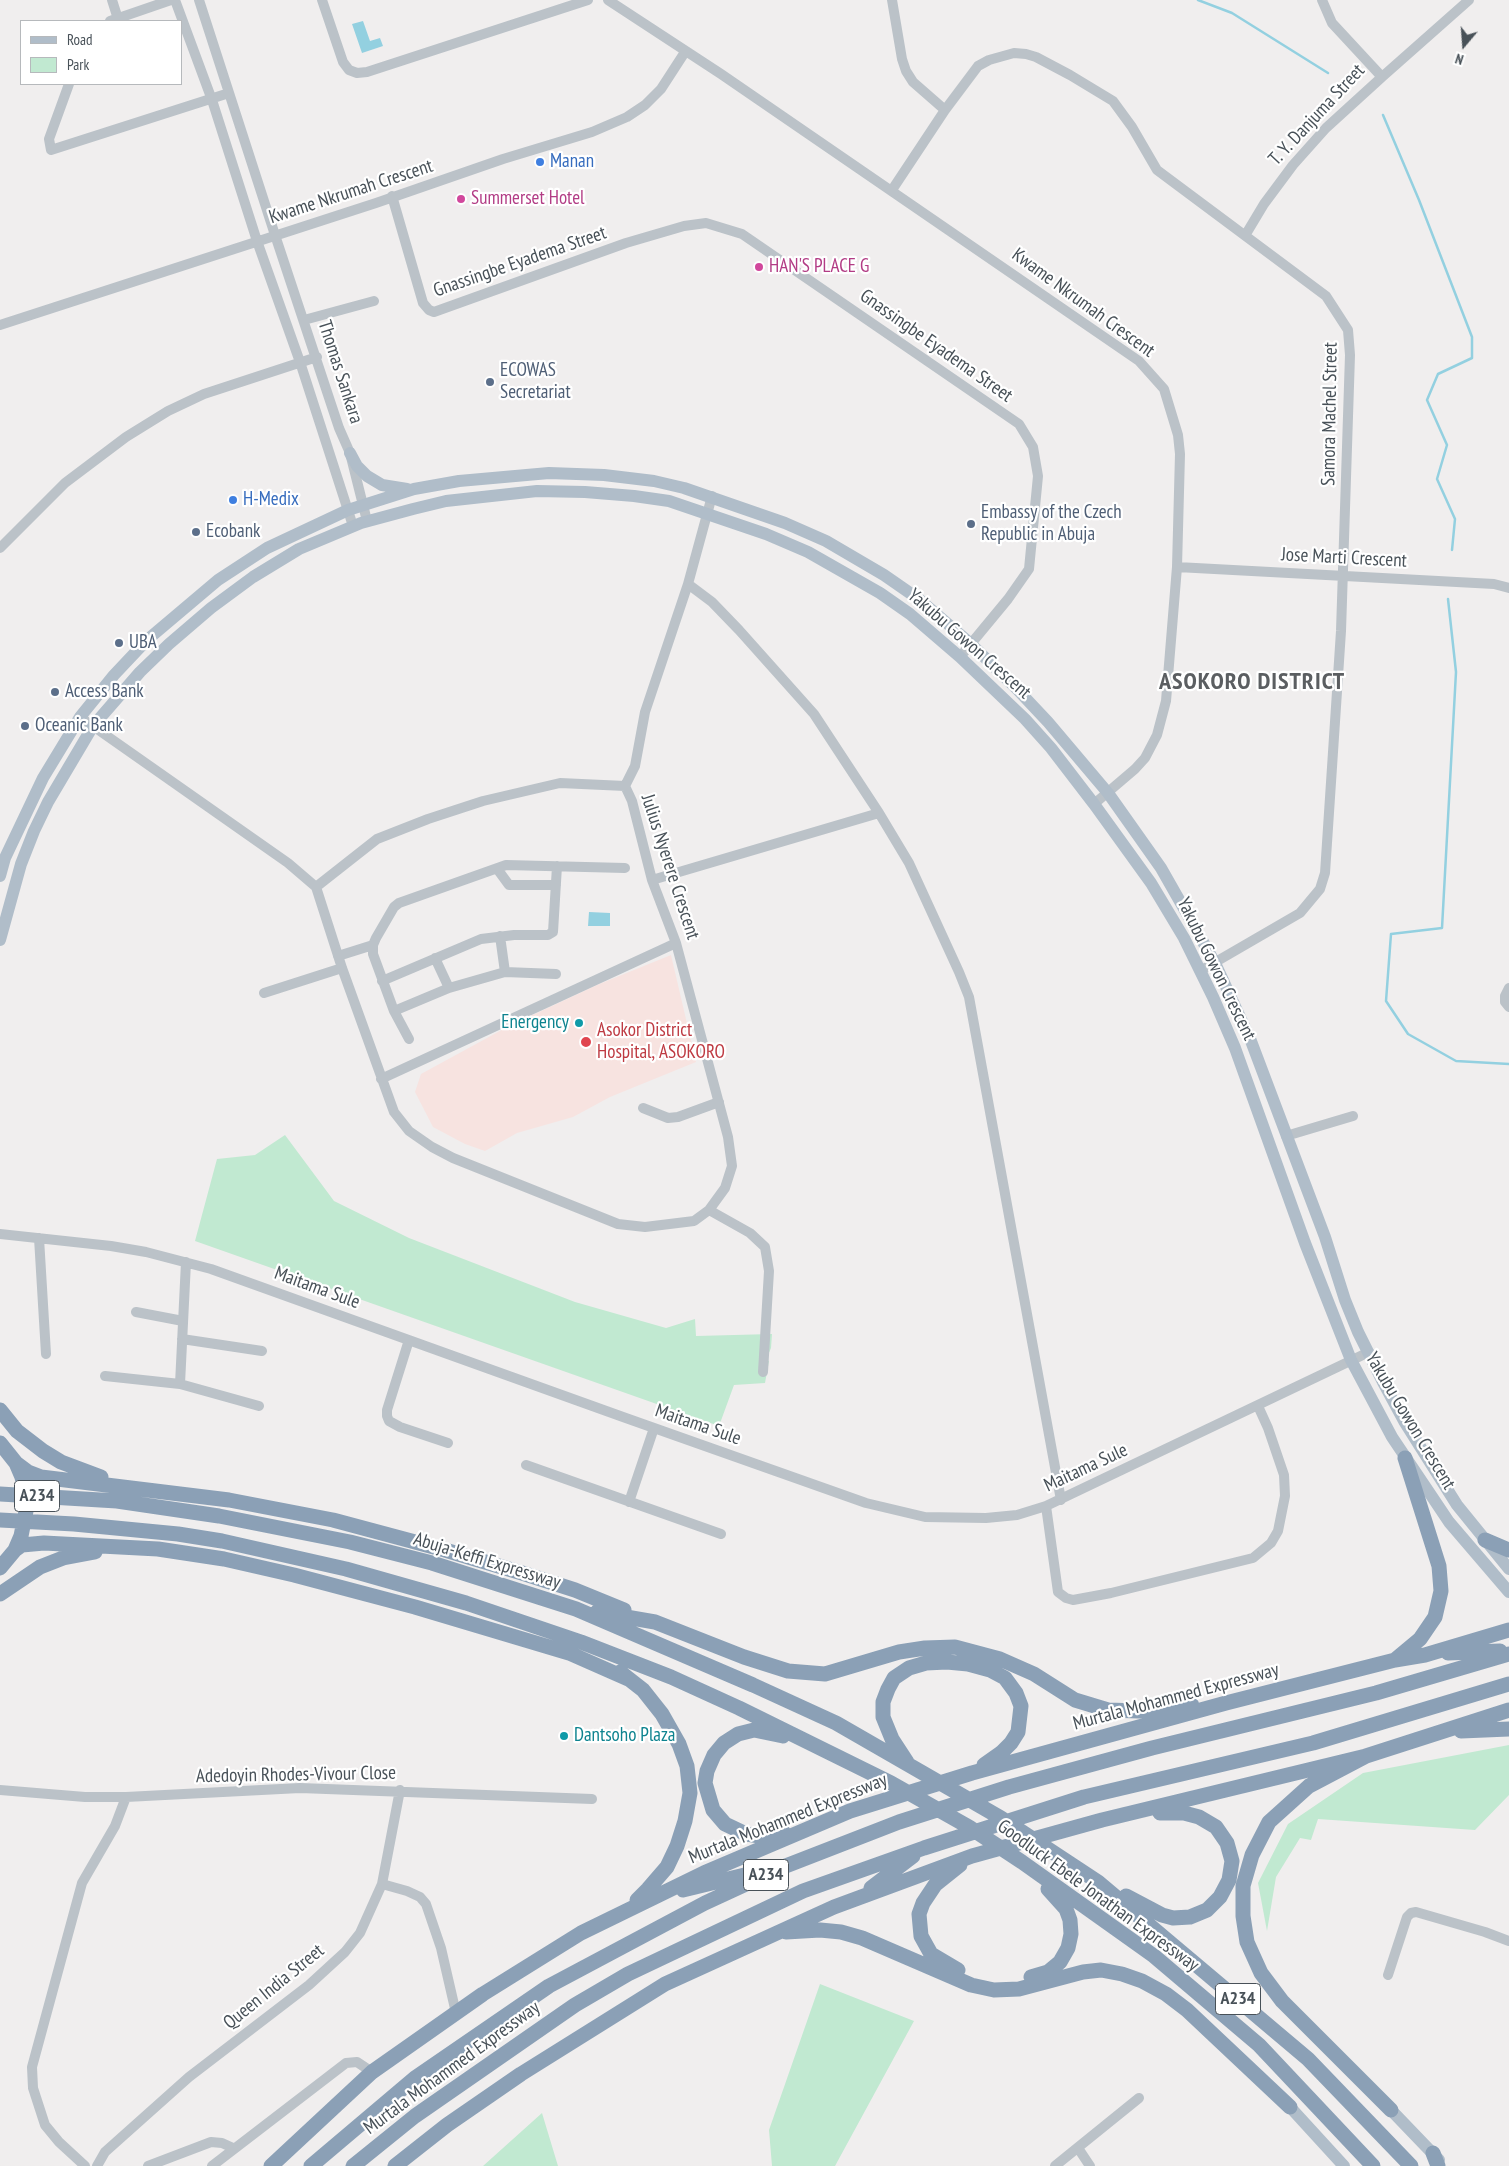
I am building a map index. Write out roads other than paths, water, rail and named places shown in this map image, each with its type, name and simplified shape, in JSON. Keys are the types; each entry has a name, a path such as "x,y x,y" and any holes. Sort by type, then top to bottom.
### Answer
{"highway":[{"path":"0,1410 17,1432 43,1451 88,1473 134,1487"},
{"path":"0,1443 16,1463 22,1477 26,1506 21,1536 14,1550 0,1568"},
{"path":"1395,1660 1420,1639 1435,1617 1441,1591 1439,1566 1405,1458"},
{"name":"Abuja-Keffi Expressway","path":"16,1463 28,1472 41,1476 229,1500 333,1520 454,1552 575,1590 655,1622"},
{"name":"Abuja-Keffi Expressway","path":"0,1494 116,1501 219,1516 350,1542 485,1579 576,1609 836,1723 929,1776"},
{"name":"A234","path":"0,1520 74,1524 222,1541 299,1558 466,1603 629,1660 740,1708 821,1748"},
{"path":"1485,1540 1509,1550"},
{"path":"14,1550 22,1545 44,1543 158,1549 224,1559 294,1575 415,1607 569,1653 628,1679"},
{"path":"0,1594 40,1567 63,1558 102,1550 158,1549"},
{"path":"575,1590 638,1636"},
{"path":"576,1609 655,1622 788,1672 825,1674 900,1652 925,1648 954,1647 1000,1659 1034,1674 1075,1700 1108,1710 1139,1711 1226,1703"},
{"name":"Murtala Mohammed Expressway","path":"271,2166 372,2072 483,1994 581,1933 651,1898 803,1830 850,1811 972,1772 1226,1703 1425,1654 1509,1630"},
{"path":"581,1642 643,1690 662,1714 679,1744 686,1766 690,1793 678,1846 666,1867 648,1890 624,1911"},
{"path":"1425,1654 1509,1652"},
{"name":"Murtala Mohammed Expressway","path":"311,2166 415,2078 550,1986 705,1903 784,1867 899,1822 1009,1787 1152,1748 1349,1700 1509,1652"},
{"path":"569,1653 629,1660"},
{"path":"910,1765 892,1739 883,1717 883,1702 894,1678 909,1668 926,1663 968,1664 990,1670 1005,1678 1016,1692 1021,1706 1018,1732 1011,1743 1001,1753 972,1772"},
{"name":"Murtala Mohammed Expressway","path":"353,2166 415,2116 575,2005 628,1974 802,1891 924,1848 1084,1797 1313,1743 1509,1684"},
{"path":"394,2166 446,2125 521,2074 665,1984 858,1898 972,1856 1102,1820 1366,1756 1509,1710"},
{"path":"1440,1732 1509,1729"},
{"path":"803,1830 760,1836 746,1834 725,1824 712,1810 707,1796 705,1783 707,1771 714,1755 724,1743 738,1734 754,1730 771,1732 821,1748"},
{"name":"Goodluck Ebele Jonathan Expressway","path":"821,1748 969,1827 1025,1864 1154,1956 1259,2045 1373,2166"},
{"path":"1366,1756 1309,1786 1269,1822 1252,1855 1243,1886 1243,1916 1246,1942 1261,1973 1282,2001 1391,2110"},
{"name":"Goodluck Ebele Jonathan Expressway","path":"929,1776 1001,1818 1098,1882 1308,2059 1411,2166"},
{"path":"1098,1882 1162,1915 1173,1918 1190,1917 1207,1910 1220,1897 1229,1880 1232,1861 1227,1843 1216,1826 1199,1817 1184,1813 1163,1812 1102,1820"},
{"path":"858,1898 924,1848"},
{"path":"972,1856 935,1885 923,1903 919,1914 919,1927 925,1946 931,1954 957,1970 975,1977 992,1980 1021,1979 1048,1972 1060,1962 1068,1948 1071,1934 1070,1920 1066,1909 1025,1864"},
{"path":"651,1898 743,1875 784,1867"},
{"path":"775,1934 804,1930 841,1932 862,1938 971,1985 994,1990 1019,1989 1083,1972 1101,1970 1122,1974 1142,1981 1166,1994 1187,2010 1290,2107"},
{"path":"1259,2045 1290,2107"},
{"path":"1308,2059 1391,2110"},
{"path":"282,2166 307,2133"}],"main road":[{"path":"350,453 357,466 366,476 382,485 399,489 414,489"},
{"name":"Yakubu Gowon Crescent","path":"0,876 3,857 42,778 80,717 114,675 147,640 212,586 268,548 348,510 414,489 459,481 549,473 604,475 654,481 712,496 785,523 826,541 855,557 920,600 971,644 1048,722 1108,793 1161,868 1215,963 1251,1041 1325,1237 1345,1300 1368,1352 1404,1421 1431,1466 1457,1505 1509,1569"},
{"name":"Yakubu Gowon Crescent","path":"0,940 21,864 48,802 93,726 140,672 211,608 274,563 299,549 367,521 446,501 537,491 585,492 669,501 766,534 808,552 847,573 910,614 960,657 1031,726 1094,804 1151,883 1184,938 1234,1048 1350,1360 1405,1458 1449,1522 1509,1592"},
{"path":"1290,2107 1344,2166"},
{"path":"1391,2110 1444,2166"}],"street":[{"path":"112,0 114,20 171,0"},
{"path":"175,0 212,100 257,241 300,362 353,526"},
{"name":"Thomas Sankara","path":"199,0 339,428 350,453 367,521"},
{"path":"322,0 343,62 349,70 357,73 367,72 588,0"},
{"name":"Kwame Nkrumah Crescent","path":"608,0 892,190 1138,361 1164,388 1178,435 1180,454 1177,567 1166,701 1157,736 1145,758 1094,804"},
{"path":"892,0 902,59 906,71 913,82 945,110"},
{"name":"T. Y. Danjuma Street","path":"1246,234 1264,204 1293,165 1326,128 1382,76 1332,23 1322,0"},
{"path":"1382,76 1469,0"},
{"name":"Kwame Nkrumah Crescent","path":"0,325 592,132 627,117 644,105 661,89 685,52"},
{"name":"Samora Machel Street","path":"892,190 945,110 978,66 989,60 1014,54 1026,54 1036,57 1113,101 1132,127 1157,170 1246,234 1326,296 1348,330 1350,355 1343,576 1325,873 1320,889 1300,913 1200,971"},
{"path":"69,85 49,139 51,150 229,93"},
{"name":"Gnassingbe Eyadema Street","path":"392,196 423,303 429,310 434,312 626,243 684,226 706,223 742,234 1019,424 1027,436 1036,458 1038,476 1028,569 1013,592 960,657"},
{"path":"304,320 374,301"},
{"path":"0,548 65,483 126,437 168,411 204,394 316,357"},
{"name":"Julius Nyerere Crescent","path":"709,1210 725,1188 732,1166 728,1137 676,943 652,880 632,801 625,786 634,766 645,712 688,584 712,496"},
{"name":"Jose Marti Crescent","path":"1177,567 1494,584 1509,588"},
{"path":"688,584 712,602 740,630 814,714 879,813 909,863 969,997 1061,1500"},
{"path":"80,717 288,863 316,888 342,968 394,1112 409,1131 432,1147 453,1158 618,1224 645,1227 673,1225 694,1221 709,1210 750,1233 765,1247 769,1271 763,1372"},
{"path":"316,888 377,840 428,819 483,801 560,783 625,786"},
{"path":"652,880 879,813"},
{"path":"3,857 21,864"},
{"path":"409,1039 394,1011 373,954 373,944 394,907 399,903 506,866 625,868"},
{"path":"382,981 481,939 500,936 548,935 553,932 557,866"},
{"path":"498,870 510,885 556,885"},
{"path":"500,936 505,972"},
{"path":"382,1079 676,943"},
{"path":"338,956 373,944"},
{"path":"435,958 449,988"},
{"path":"264,993 342,968"},
{"path":"394,1011 449,988 505,972 556,974"},
{"path":"1509,988 1505,996 1505,1002 1509,1008"},
{"path":"642,1108 668,1118 719,1102"},
{"path":"1286,1136 1353,1116"},
{"name":"Maitama Sule","path":"0,1234 111,1246 211,1269 866,1502 898,1512 925,1517 986,1518 1017,1515 1046,1506 1368,1352"},
{"path":"39,1238 46,1354"},
{"path":"180,1384 186,1262"},
{"path":"136,1312 183,1321"},
{"path":"182,1339 262,1351"},
{"path":"409,1340 387,1410 387,1416 390,1421 400,1427 448,1443"},
{"path":"105,1376 180,1384 259,1406"},
{"path":"1046,1506 1058,1592 1066,1598 1073,1600 1111,1593 1253,1558 1271,1543 1278,1531 1285,1496 1284,1475 1268,1428 1258,1406"},
{"path":"629,1502 654,1428"},
{"path":"526,1465 721,1534"},
{"name":"Adedoyin Rhodes-Vivour Close","path":"0,1790 85,1797 126,1797 300,1788 400,1790 592,1799"},
{"name":"Queen India Street","path":"102,2165 105,2152 189,2077 309,1984 345,1952 360,1933 382,1884 400,1790"},
{"path":"85,2166 59,2142 45,2125 33,2088 32,2067 82,1883 115,1826 126,1797"},
{"path":"382,1884 407,1890 420,1897 426,1904 441,1948 456,2014"},
{"path":"1388,1975 1410,1913 1416,1912 1476,1929 1509,1941"},
{"path":"212,2166 233,2148 290,2108 346,2063 357,2062 372,2072"},
{"path":"1054,2166 1139,2098"},
{"path":"148,2166 211,2142 222,2143 233,2148"},
{"path":"1078,2148 1090,2166"}],"water":[{"path":"363,21 370,41 380,38 383,46 362,53 352,24"},
{"path":"589,912 610,913 610,926 588,926"}],"waterway":[{"path":"1198,0 1232,13 1328,73"},
{"path":"1383,115 1419,200 1472,337 1472,358 1438,374 1427,400 1447,445 1437,479 1455,519 1452,550"},
{"path":"1448,599 1456,672 1442,928 1391,934 1386,1001 1408,1034 1456,1061 1509,1064"}],"place":[{"name":"Manan","path":"540,162"},
{"name":"Summerset Hotel","path":"461,199"},
{"name":"HAN'S PLACE G","path":"759,267"},
{"name":"ECOWAS Secretariat","path":"490,382"},
{"name":"H-Medix","path":"233,500"},
{"name":"Embassy of the Czech Republic in Abuja","path":"971,524"},
{"name":"Ecobank","path":"196,532"},
{"name":"UBA","path":"119,643"},
{"name":"Access Bank","path":"55,692"},
{"name":"Oceanic Bank","path":"25,726"},
{"name":"Energency","path":"579,1023"},
{"name":"Asokor District Hospital, ASOKORO","path":"586,1042"},
{"name":"Dantsoho Plaza","path":"564,1736"}],"district":[{"name":"ASOKORO DISTRICT","path":"1252,682"}]}
